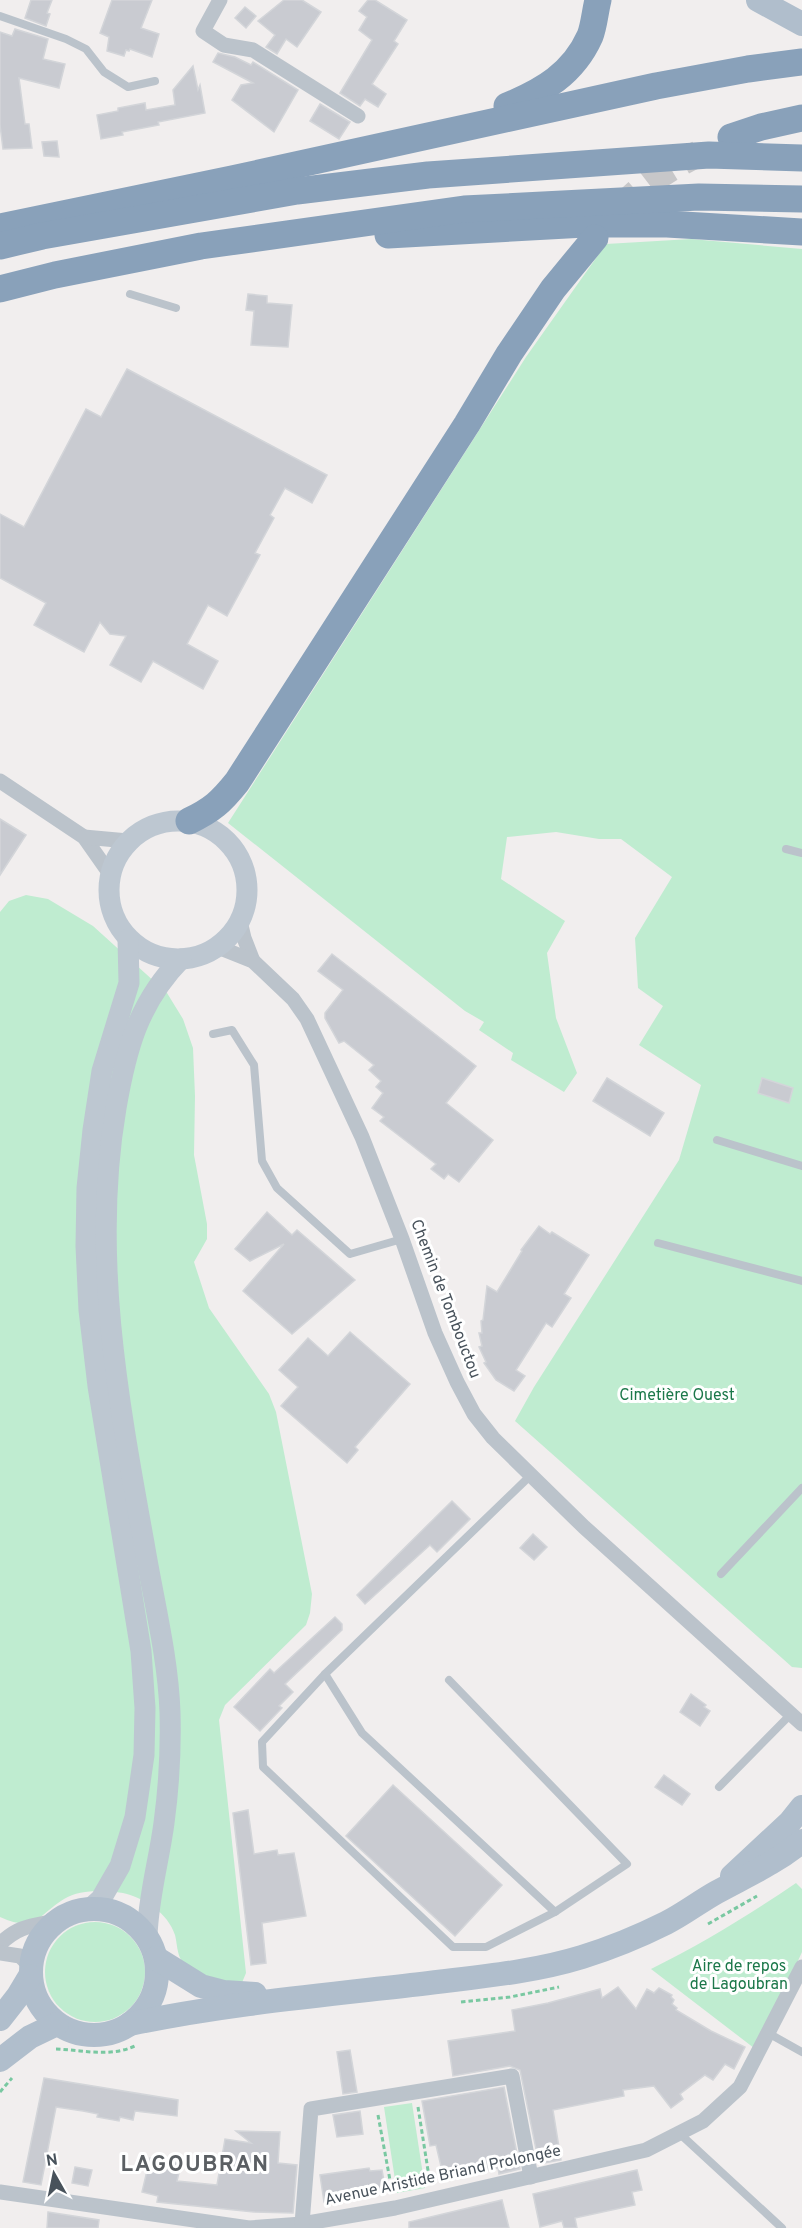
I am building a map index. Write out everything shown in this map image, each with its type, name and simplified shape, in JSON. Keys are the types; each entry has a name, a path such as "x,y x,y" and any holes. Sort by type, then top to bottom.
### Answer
{"highway":[{"path":"459,128 539,93 573,65 591,35 598,0"},
{"path":"0,227 232,179 656,86 748,69 802,62"},
{"path":"732,137 761,127 802,118"},
{"path":"0,246 42,236 297,191 428,175 708,155 802,158"},
{"path":"0,288 201,246 464,209 699,197 802,199"},
{"path":"201,246 585,224 667,224 802,232"},
{"path":"189,821 209,812 221,802 237,782 461,434 509,354 553,289 595,238"}],"main road":[{"path":"173,820 189,821 219,834 240,858 246,873 248,890 246,905 231,935 218,947 200,956 181,959 161,958 144,951 128,939 117,925 108,892 110,874 116,856 128,841 141,831 173,820"},
{"path":"90,1909 101,1899 120,1866 135,1817 144,1755 145,1708 141,1651 98,1386 89,1310 86,1246 87,1188 93,1130 102,1071 129,982 128,939"},
{"path":"130,2025 150,2002 156,1988 158,1973 152,1947 150,1898 164,1822 170,1710 162,1648 117,1379 108,1308 105,1233 111,1138 128,1048 139,1017 153,991 181,959"},
{"path":"715,1893 790,1822 802,1807"},
{"path":"31,1971 34,1994 43,2010 57,2024 74,2032 93,2036 112,2033 130,2025 159,2018 314,1996 508,1973 573,1960 622,1943 668,1922 715,1893 757,1872 790,1852 802,1841"},
{"path":"0,2019 18,1996 31,1971 38,1942 56,1921 72,1913 90,1909 106,1910 122,1915 136,1924 152,1947 201,1986 224,1992 314,1996"},
{"path":"0,2060 30,2037 57,2024"}],"street":[{"path":"220,0 203,31 224,45 253,50 358,116"},
{"path":"0,781 84,837 110,874"},
{"path":"84,837 128,841"},
{"name":"Chemin de Tombouctou","path":"240,921 253,961"},
{"name":"Chemin de Tombouctou","path":"218,947 253,961 293,999 307,1019 362,1137 402,1239 435,1333 457,1383 474,1414 493,1438 584,1527 797,1719"},
{"path":"0,1944 12,1932 20,1928 56,1921"},
{"path":"0,1953 20,1956 31,1971"},
{"name":"Avenue Aristide Briand Prolongée","path":"0,2192 249,2228 302,2224 394,2208 646,2150 703,2121 740,2087 802,1967"},
{"path":"302,2224 311,2109 512,2076 531,2177"}],"lane":[{"path":"781,8 802,14"},
{"path":"0,16 66,39 86,49 104,72 128,87 155,81"},
{"path":"130,294 176,308"},
{"path":"786,849 802,853"},
{"path":"213,1034 232,1030 254,1065 262,1161 277,1188 350,1254 402,1239"},
{"path":"717,1140 802,1166"},
{"path":"658,1243 802,1281"},
{"path":"449,1680 627,1864 555,1912 486,1947 453,1947 263,1767 262,1742 325,1674 531,1475"},
{"path":"721,1574 802,1488"},
{"path":"325,1674 362,1733 555,1912"},
{"path":"719,1787 797,1719"},
{"path":"768,2033 802,2052"},
{"path":"679,2133 782,2228"}],"path":[{"path":"415,2092 433,2200"},
{"path":"375,2099 394,2208"}],"green space":[{"name":"Cimetière Ouest","path":"691,239 802,249 802,1668 792,1667 515,1421 534,1387 679,1160 701,1085 639,1045 663,1006 638,988 635,938 672,877 621,839 599,839 556,832 507,837 501,879 565,921 547,953 556,1018 577,1073 564,1092 511,1060 513,1053 479,1030 484,1022 465,1011 228,823 526,357 606,244"},
{"path":"26,895 48,899 93,926 167,993 183,1019 193,1048 194,1155 207,1224 207,1239 194,1262 209,1308 269,1394 276,1412 312,1594 306,1625 225,1705 219,1720 246,1973 241,1985 209,1978 187,1967 180,1958 172,1927 161,1913 147,1903 123,1893 101,1891 77,1893 64,1899 29,1923 12,1922 0,1917 0,912 9,901"},
{"name":"Aire de repos de Lagoubran","path":"796,1883 802,1889 802,1952 778,2005 754,2048 651,1969 725,1929"},
{"path":"95,1922 114,1926 131,1936 141,1953 145,1972 141,1991 131,2008 114,2018 95,2022 76,2018 59,2008 49,1991 45,1972 49,1953 59,1936 76,1926"},
{"path":"412,2103 425,2188 397,2193 384,2107"}],"building":[{"path":"31,0 52,0 47,13 50,14 46,26 25,18"},
{"path":"112,0 152,0 141,28 159,34 152,57 130,49 126,50 124,56 107,51 109,37 100,33"},
{"path":"284,0 302,0 321,12 297,47 286,39 277,54 266,47 275,35 258,21"},
{"path":"368,0 375,0 407,20 394,41 398,44 372,84 386,94 378,107 365,99 360,106 340,93 372,40 359,30 367,17 359,11"},
{"path":"245,7 256,16 246,28 235,18"},
{"path":"15,29 48,39 43,59 65,64 59,88 19,78 25,124 29,124 32,148 3,149 0,125 0,32 12,36"},
{"path":"218,53 235,57 251,65 253,62 298,90 274,132 232,100 241,85 253,83 213,62"},
{"path":"193,66 198,90 200,85 205,113 158,122 159,125 122,132 123,135 101,139 97,115 145,103 146,110 175,105 173,90"},
{"path":"320,104 350,122 339,139 310,121"},
{"path":"57,141 59,157 44,156 42,142"},
{"path":"248,294 267,296 267,303 292,305 288,347 251,345 254,311 246,310"},
{"path":"127,369 327,475 312,503 285,488 270,515 274,518 255,553 260,555 227,616 208,605 187,644 218,661 203,689 153,661 141,682 110,665 126,636 110,634 100,622 84,652 34,625 46,603 0,578 0,514 24,527 86,409 101,417"},
{"path":"0,819 26,835 0,875"},
{"path":"332,954 476,1066 446,1103 493,1140 459,1182 448,1174 444,1179 431,1169 436,1164 380,1121 384,1117 372,1108 383,1093 376,1087 381,1081 369,1070 374,1065 344,1041 339,1043 325,1018 325,1013 343,990 318,971"},
{"path":"607,1078 664,1113 650,1136 593,1101"},
{"path":"762,1078 793,1088 789,1103 758,1093"},
{"path":"267,1212 292,1235 297,1230 355,1280 292,1334 243,1291 284,1244 250,1261 235,1249"},
{"path":"539,1226 589,1255 564,1294 571,1298 552,1327 546,1323 516,1370 525,1376 514,1391 496,1380 484,1363 486,1362 479,1347 482,1346 479,1333 482,1333 481,1321 483,1320 487,1286 497,1292 521,1250"},
{"path":"350,1332 410,1384 355,1447 358,1450 347,1463 281,1406 298,1387 279,1370 308,1338 328,1356"},
{"path":"452,1501 470,1519 437,1552 430,1545 365,1604 357,1595"},
{"path":"533,1534 547,1547 534,1560 520,1548"},
{"path":"335,1617 342,1624 342,1630 285,1684 293,1692 279,1706 282,1708 260,1731 234,1707 270,1669 274,1673"},
{"path":"691,1694 706,1705 704,1707 710,1711 700,1726 680,1712"},
{"path":"664,1775 690,1794 682,1805 655,1787"},
{"path":"393,1785 502,1885 455,1936 346,1836"},
{"path":"248,1810 254,1854 277,1850 278,1855 294,1853 306,1916 262,1923 266,1963 251,1965 233,1813"},
{"path":"618,1987 636,2009 647,1989 654,1993 659,1988 672,1995 674,2000 672,2004 677,2008 676,2010 711,2031 745,2047 734,2069 725,2064 713,2080 705,2075 680,2094 683,2099 671,2108 654,2086 623,2090 624,2096 553,2110 561,2160 539,2164 520,2070 510,2066 453,2076 448,2041 515,2031 512,2010 600,1989 602,1998"},
{"path":"350,2050 357,2092 343,2094 337,2052"},
{"path":"44,2078 178,2100 177,2116 135,2111 133,2120 120,2117 119,2121 97,2117 98,2114 56,2107 41,2185 23,2182"},
{"path":"504,2087 520,2169 499,2174 498,2168 444,2179 436,2145 430,2146 422,2101"},
{"path":"360,2111 363,2134 337,2137 333,2115"},
{"path":"236,2131 280,2132 278,2163 297,2165 293,2213 254,2212 157,2202 158,2196 142,2192 150,2158 181,2164 177,2181 217,2185 225,2139 251,2143"},
{"path":"75,2167 92,2170 88,2186 72,2183"},
{"path":"369,2168 370,2171 382,2170 386,2192 324,2202 320,2175"},
{"path":"637,2170 642,2190 632,2192 635,2205 575,2218 577,2228 564,2228 562,2221 540,2227 533,2194"},
{"path":"502,2200 509,2228 409,2228 409,2222"},
{"path":"48,2212 99,2220 98,2228 47,2228"}],"tunnel":[{"path":"618,211 655,178 698,154"}],"district":[{"name":"LAGOUBRAN","path":"195,2165"}]}
